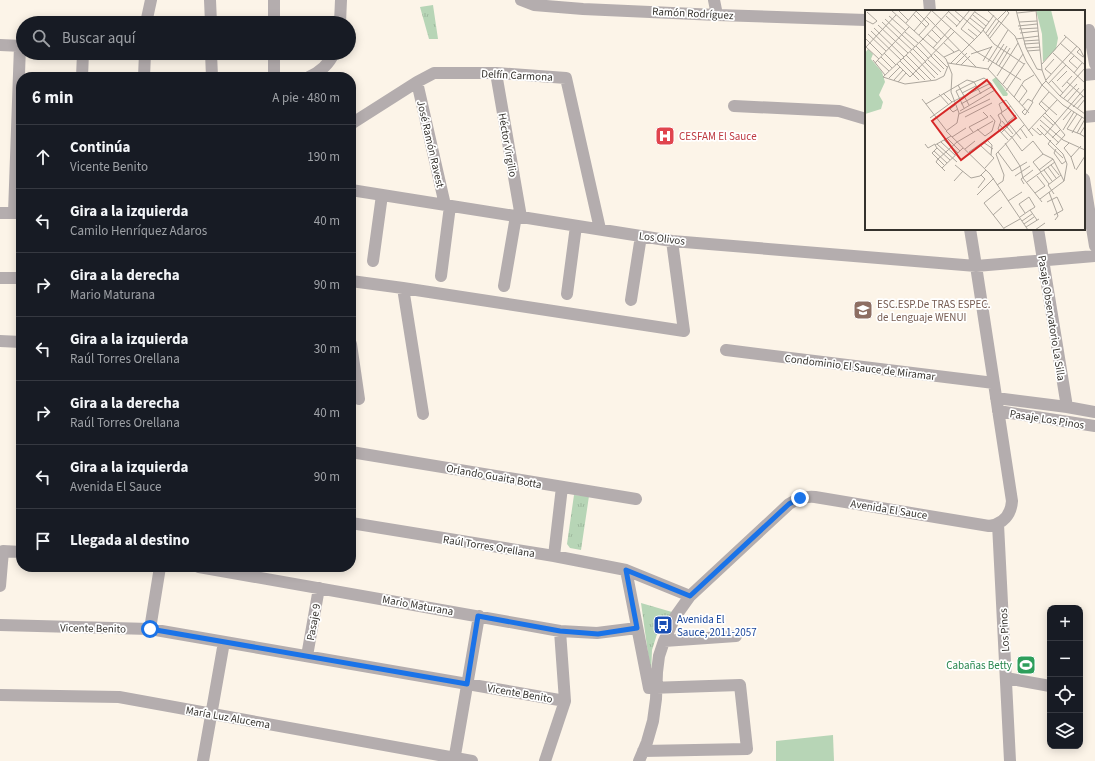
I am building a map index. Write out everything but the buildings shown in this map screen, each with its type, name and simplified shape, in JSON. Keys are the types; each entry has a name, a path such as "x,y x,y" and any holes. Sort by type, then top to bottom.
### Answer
{"street":[{"path":"148,16 151,0"},
{"path":"210,0 210,16"},
{"path":"274,0 274,16"},
{"name":"Ramón Rodríguez","path":"521,0 534,6 583,4 649,6 717,15 865,20"},
{"path":"714,0 717,15"},
{"path":"929,0 930,10"},
{"path":"342,16 346,1"},
{"path":"1089,30 1095,59"},
{"path":"0,45 16,46"},
{"path":"21,72 22,60"},
{"path":"82,72 83,60"},
{"path":"144,72 145,60"},
{"path":"212,60 212,72"},
{"path":"274,60 274,72"},
{"path":"318,72 330,60"},
{"name":"Delfín Carmona","path":"356,121 417,82 434,73 496,73 566,78 600,229"},
{"name":"Héctor Virgilio","path":"496,73 518,217 504,286"},
{"path":"1085,75 1095,74"},
{"name":"José Ramón Ravest","path":"417,82 447,206 441,276"},
{"path":"734,106 839,112 865,119"},
{"path":"1085,117 1095,116"},
{"path":"1085,185 1095,246"},
{"name":"Los Olivos","path":"356,191 672,241 976,266 1095,256"},
{"path":"373,261 382,195"},
{"path":"0,213 16,213"},
{"path":"567,294 576,226"},
{"path":"970,230 1012,502 1012,507 1008,516 998,524"},
{"name":"Pasaje Observatorio La Silla","path":"1038,230 1067,407"},
{"path":"631,300 641,236"},
{"path":"356,282 684,331 672,241"},
{"path":"0,278 16,278"},
{"path":"403,288 423,414"},
{"path":"0,341 16,342"},
{"name":"Condominio El Sauce de Miramar","path":"726,350 994,383"},
{"path":"356,378 359,399"},
{"path":"996,398 1095,412"},
{"name":"Pasaje Los Pinos","path":"998,411 1095,426"},
{"name":"Orlando Guaita Botta","path":"356,453 636,499"},
{"path":"554,556 562,488"},
{"name":"Avenida El Sauce","path":"641,756 653,721 659,656 674,617 690,596 789,504 800,498 815,497 989,526 998,524"},
{"name":"Los Pinos","path":"998,524 1010,761"},
{"name":"Raúl Torres Orellana","path":"356,525 554,556 626,570 690,596"},
{"path":"0,586 4,551 16,552"},
{"path":"626,570 648,688 740,685 747,749 641,756"},
{"path":"150,629 159,572"},
{"name":"Mario Maturana","path":"228,572 560,631 598,634 637,628"},
{"name":"Pasaje 9","path":"307,656 319,588"},
{"path":"454,760 478,616"},
{"name":"Vicente Benito","path":"0,625 150,629 565,701"},
{"path":"545,761 565,701 560,631"},
{"path":"664,641 736,636"},
{"path":"203,761 224,642"},
{"path":"1006,678 1047,685"},
{"name":"María Luz Alucema","path":"0,695 119,697 454,760 472,761"}],"green space":[{"path":"433,5 438,39 429,39 420,7"},
{"path":"574,495 589,496 581,550 570,548 567,544"},
{"path":"641,603 672,612 658,631 652,650 651,675"},
{"path":"833,735 834,761 776,761 776,741"}],"water":[{"name":"Cabañas Betty","path":"1019,657 1035,658 1034,674 1017,672"}],"place":[{"name":"CESFAM El Sauce","path":"665,136"},
{"name":"ESC.ESP.De TRAS ESPEC. de Lenguaje WENUI","path":"863,310"},
{"name":"Avenida El Sauce, 2011-2057","path":"663,625"},
{"name":"Cabañas Betty","path":"1026,665"}],"route":[{"path":"150,629 467,684 478,616 560,631 598,634 637,628 626,570 690,596 789,504 800,498"}]}
